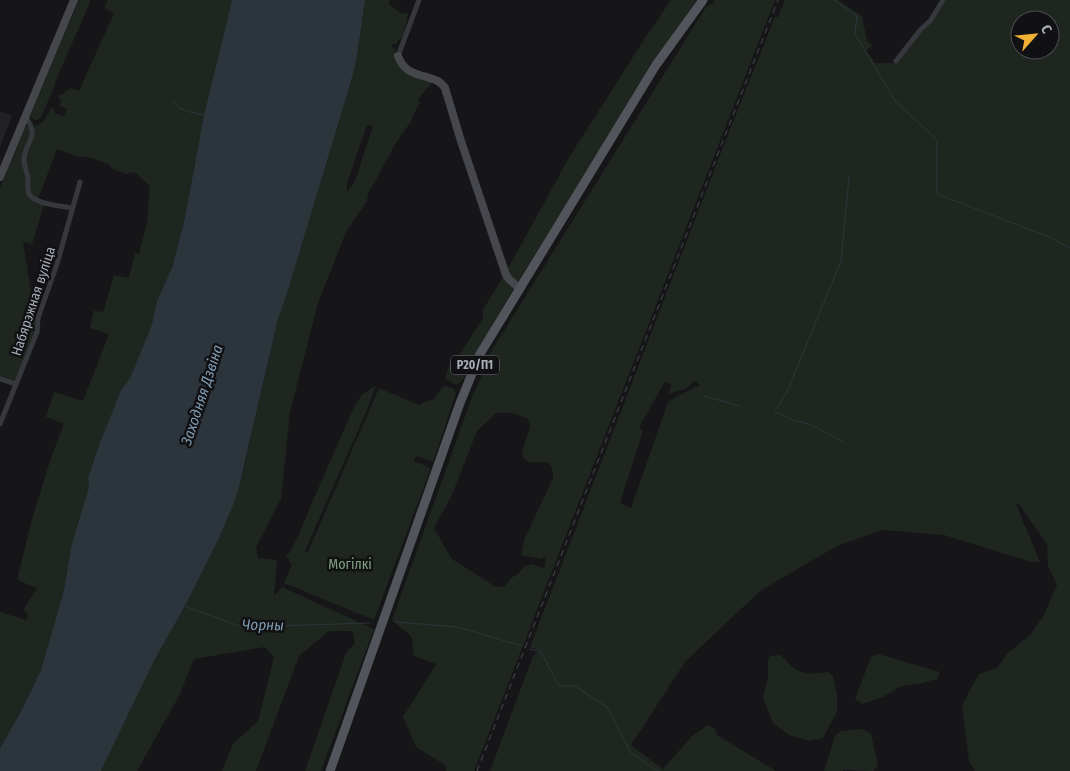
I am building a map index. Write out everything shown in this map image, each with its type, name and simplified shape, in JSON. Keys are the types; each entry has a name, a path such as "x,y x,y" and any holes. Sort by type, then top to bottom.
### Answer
{"main road":[{"name":"Р20/П1","path":"330,771 460,403 480,354 656,65 703,0"}],"street":[{"path":"0,177 74,0"},
{"path":"419,0 398,56 407,69 414,74 436,80 445,88 506,275 520,289"},
{"path":"896,61 921,29 931,20 943,0"},
{"path":"25,116 32,125 33,132 24,158 31,197 40,202 72,208"},
{"name":"Набярэжная вуліца","path":"0,424 37,332 38,318 57,264 80,182"},
{"path":"0,379 16,384"}],"shaded area":[{"path":"0,111 12,116 0,147"}],"green space":[{"path":"79,0 91,0 41,117 34,120 30,116"},
{"path":"108,0 232,0 204,115 184,222 173,265 157,301 152,324 130,378 121,390 88,478 89,487 71,547 64,590 41,670 0,748 0,612 26,620 28,616 24,609 37,588 17,580 32,519 64,424 46,417 54,392 83,401 109,334 90,328 94,310 103,313 114,275 129,278 135,253 139,254 147,223 150,186 137,174 131,172 126,174 113,169 108,164 57,149 38,199 45,202 32,244 23,242 36,322 34,334 16,378 10,380 0,377 0,188 26,126 35,129 34,126 45,119 51,107 55,113 63,117 67,109 59,105 62,102 57,95 64,94 71,88 79,91 114,13 104,8"},
{"path":"365,0 389,0 389,4 402,14 406,13 408,15 405,34 396,44 391,46 396,50 395,55 405,69 435,81 418,99 420,103 412,120 397,141 368,194 367,201 346,232 318,303 290,412 281,499 256,547 258,558 277,560 274,596 282,587 374,629 321,771 305,771 346,653 355,643 353,631 329,631 299,656 256,771 222,771 233,744 258,721 274,657 265,647 194,659 179,696 137,771 101,771 154,661 185,606 219,538 234,503 278,319 354,71","holes":["367,125 373,126 355,181 347,192 347,183"]},
{"path":"671,0 697,0 653,63 517,284 507,270 570,156"},
{"path":"714,0 775,0 474,771 446,771 445,765 416,747 403,717 436,664 414,656 412,637 392,620 473,394 486,367 487,358 706,7 714,3","holes":["496,413 512,413 528,419 530,427 522,452 524,459 531,463 547,462 552,469 553,478 524,540 521,555 541,559 546,556 544,569 533,564 525,566 505,586 496,587 452,559 434,528 452,495 477,431"]},
{"path":"785,0 838,0 862,16 867,41 873,46 866,50 875,63 897,63 924,29 934,20 946,0 1070,0 1070,771 975,771 969,762 962,705 979,674 997,668 1007,654 1030,635 1043,617 1057,585 1048,566 1047,544 1019,504 1016,504 1040,562 1031,562 944,535 882,530 837,546 760,591 685,662 631,745 663,769 692,736 708,725 714,728 717,735 776,771 490,771 533,656 539,651 530,647 775,17 778,17","holes":["695,381 700,385 668,402 631,508 620,503 643,431 639,427 665,382 671,384 669,394 685,389"]},
{"path":"502,278 506,278 514,288 476,353 464,378 457,385 445,379 449,366 456,360 483,318 483,310"},
{"name":"Могілкі","path":"376,385 367,410 305,551 308,552 379,388 419,405 434,399 442,388 446,386 454,389 456,393 433,462 416,456 414,461 431,468 374,620 284,583 292,565 286,555 290,552 298,537 355,405 362,395"},
{"path":"878,654 940,672 937,679 901,686 883,697 862,704 855,699 871,657"},
{"path":"780,655 803,673 828,672 833,676 837,694 837,711 823,738 810,741 789,735 773,723 763,698 768,678 768,660 770,656"},
{"path":"862,729 871,734 878,766 873,771 824,771 835,736 841,731"}],"water":[{"name":"Заходняя Дзвіна","path":"232,0 365,0 354,71 278,319 239,487 219,538 185,606 154,661 101,771 0,771 0,748 41,670 64,590 71,547 89,487 88,478 99,445 121,390 130,378 152,324 157,301 173,265 184,222 204,115"}],"waterway":[{"path":"834,0 857,16 855,34 896,102 937,140 937,194 1049,237 1070,248"},
{"path":"173,100 179,108 205,115"},
{"path":"844,442 809,424 792,420 775,411 787,392 841,261 849,177"},
{"path":"704,396 740,406"},
{"name":"Чорны","path":"184,606 242,627 370,623"},
{"name":"Чорны","path":"395,622 458,627 522,646"},
{"name":"Чорны","path":"530,649 541,652 559,686 575,686 608,708 631,753 658,771"}],"railway":[{"path":"477,771 778,0"}]}
